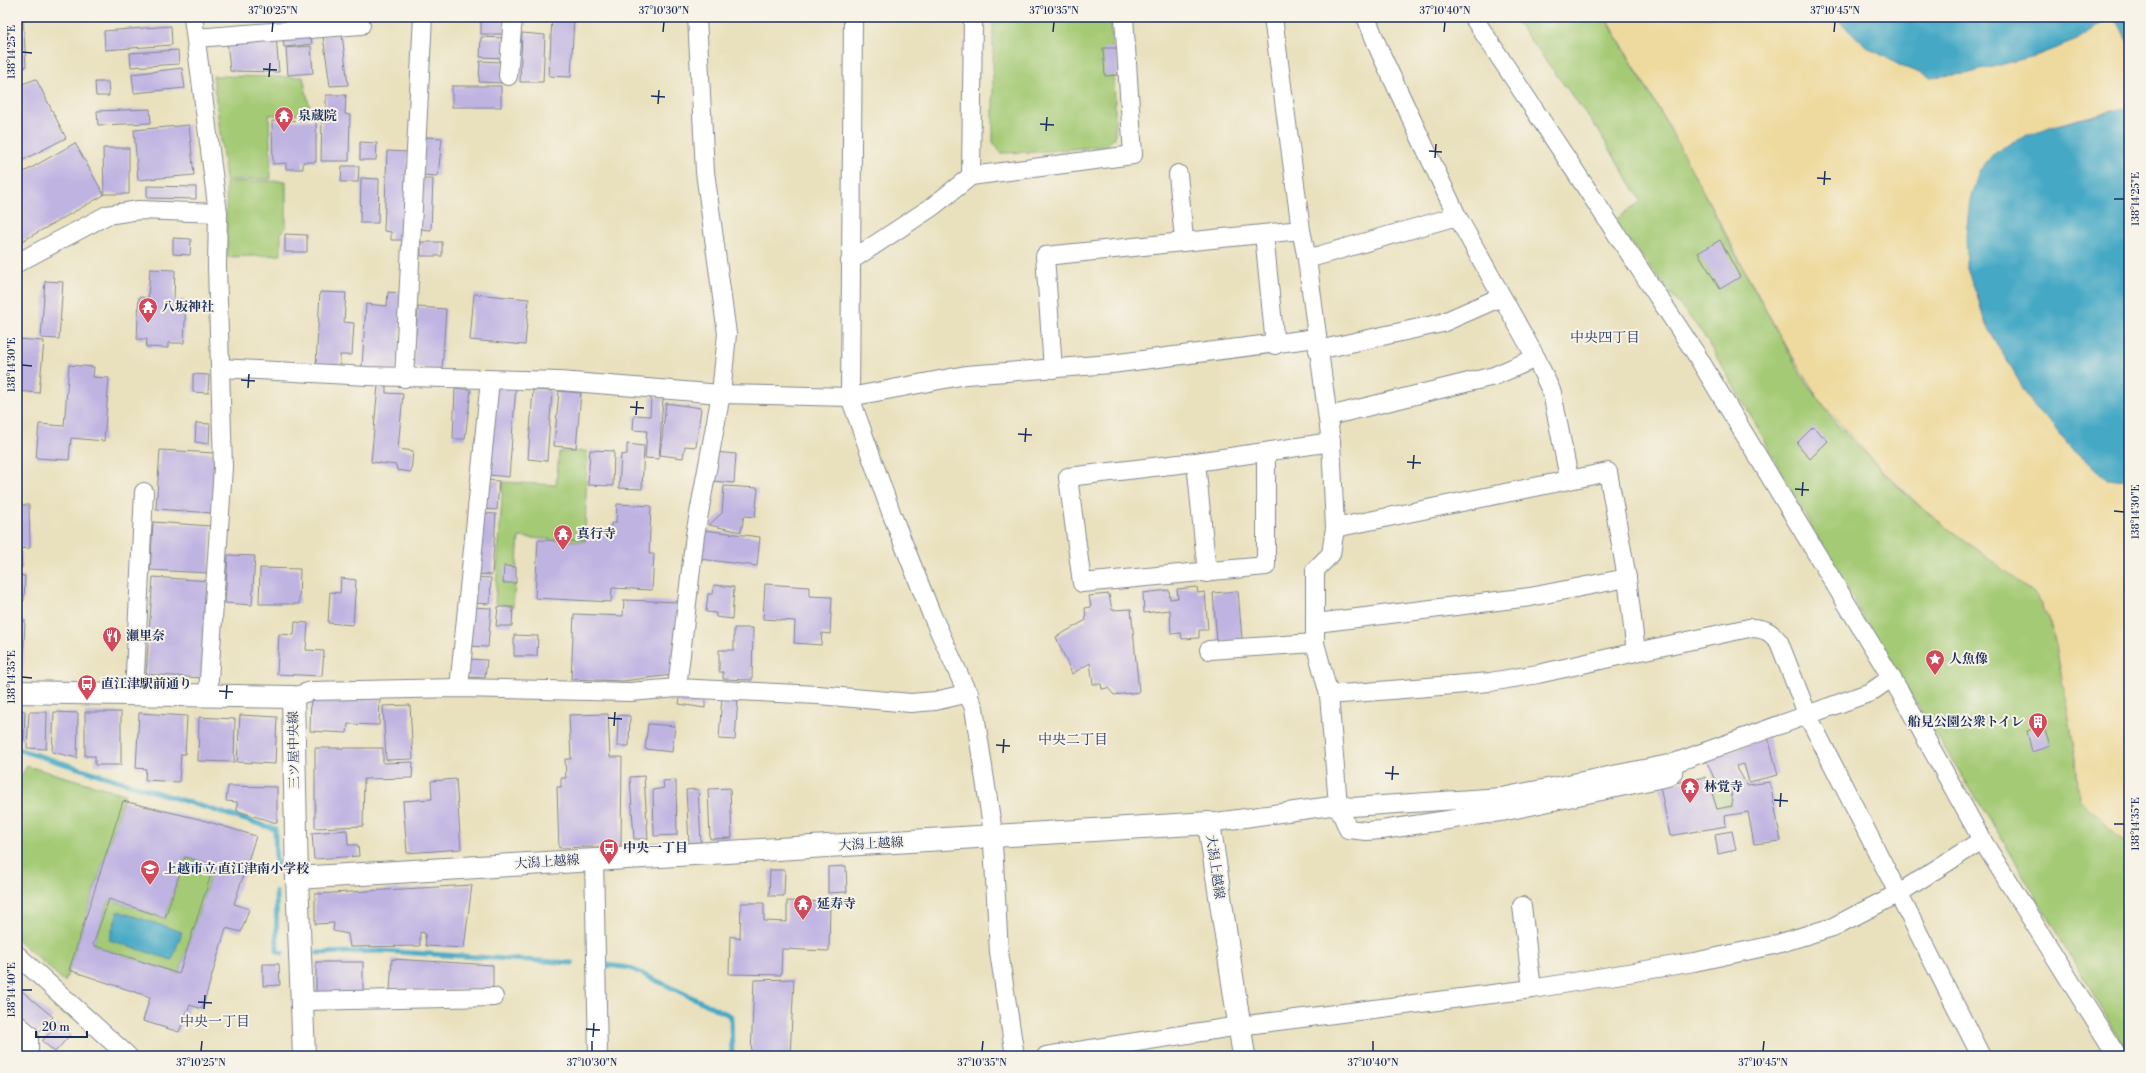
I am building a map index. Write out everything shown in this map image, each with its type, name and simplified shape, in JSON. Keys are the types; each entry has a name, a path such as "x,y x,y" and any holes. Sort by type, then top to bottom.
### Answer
{"main road":[{"name":"三ツ屋中央線","path":"17,692 293,697 297,878 304,1056"},
{"name":"大潟上越線","path":"297,878 1209,823 1244,1056"}],"street":[{"path":"193,17 218,213 223,467 208,695"},
{"path":"404,378 423,17"},
{"path":"508,76 513,17"},
{"path":"677,688 695,535 721,394 727,334 705,172 697,17"},
{"path":"853,17 850,397 892,515 931,613 969,693 978,723 993,837 999,952 1015,1056"},
{"path":"970,176 973,17"},
{"path":"850,261 932,207 970,176 1133,155 1124,17"},
{"path":"1273,17 1301,230 1307,259 1317,344 1332,442 1335,528 1331,554 1316,570 1315,643 1329,695 1338,805 1348,829 1366,831 1382,830 1506,812 1654,782 1673,774 1674,763"},
{"path":"1366,17 1380,52 1457,216 1536,358 1552,393 1569,478"},
{"path":"1473,17 1696,354 1891,678 1982,840 2117,1056"},
{"path":"196,38 361,25"},
{"path":"1178,174 1184,240"},
{"path":"17,262 107,215 139,210 218,213"},
{"path":"1307,259 1457,216"},
{"path":"1053,369 1045,256 1184,240 1301,230"},
{"path":"1264,234 1275,344"},
{"path":"220,368 404,378 616,384 721,394 850,397 966,375 1111,364 1275,344 1317,344 1442,323 1501,297"},
{"path":"1329,416 1494,376 1536,358"},
{"path":"459,688 490,380"},
{"path":"1266,452 1266,566 1207,573 1082,583 1068,477 1196,462 1332,442"},
{"path":"1196,462 1207,573"},
{"path":"1335,528 1569,478 1608,472 1627,578 1636,652"},
{"path":"134,694 144,492"},
{"path":"1316,623 1530,597 1627,578"},
{"path":"1329,695 1490,682 1538,674 1749,628 1761,628 1771,632 1779,642 1808,716 1981,1056"},
{"path":"1209,650 1315,643"},
{"path":"1209,823 1338,805 1352,807 1502,797 1674,763 1808,716 1871,692 1891,678"},
{"path":"293,697 311,691 459,688 630,692 677,688 818,695 911,703 936,701 969,693"},
{"path":"1046,1056 1239,1026 1532,989 1694,962 1774,945 1832,927 1899,893 1982,840"},
{"path":"594,859 598,1056"},
{"path":"1522,906 1532,989"},
{"path":"17,955 128,1056"},
{"path":"303,1001 494,996"},
{"path":"17,1024 29,1034 29,1056"}],"green space":[{"path":"993,17 1111,17 1115,101 1115,138 1105,146 1037,152 1001,153 993,142"},
{"path":"1513,17 1605,17 1679,145 1743,269 1803,378 1835,422 1888,477 1924,510 2034,593 2049,618 2056,645 2076,758 2079,799 2129,846 2129,1055 2002,839 1871,631 1794,496 1757,426 1703,334 1614,221 1641,201 1598,130"},
{"path":"213,76 303,77 311,114 269,115 271,179 226,180"},
{"path":"286,181 286,227 281,233 281,255 227,257 226,182"},
{"path":"587,451 585,542 519,537 513,607 495,603 503,482 556,485 559,452"},
{"path":"27,766 125,794 65,982 17,939 17,783"},
{"path":"1731,789 1732,806 1717,809 1712,793"},
{"path":"185,857 214,865 179,974 93,945 109,899 165,918"}],"sand":[{"path":"1606,17 1835,17 1866,46 1901,66 1930,77 2038,55 2077,40 2109,17 2114,17 2129,45 2129,107 2074,120 2012,142 1967,269 1986,325 2033,405 2055,427 2072,450 2086,459 2107,479 2129,481 2129,846 2079,799 2076,758 2056,645 2049,618 2034,593 1924,510 1879,467 1820,401 1779,334 1668,125"}],"water":[{"path":"1835,17 2109,17 2077,40 2038,55 1966,74 1930,77 1901,66 1866,46"},
{"path":"2114,17 2129,17 2129,45"},
{"path":"2129,107 2129,481 2127,481 2107,479 2086,459 2072,450 2055,427 2033,405 1986,325 1967,269 1966,235 1970,199 1979,171 1994,153 2012,142 2052,126"},
{"path":"118,911 182,932 172,960 109,940"}],"building":[{"path":"17,17 23,17 26,67 17,69"},
{"path":"481,17 505,17 505,34 481,34"},
{"path":"552,17 574,17 571,77 549,76"},
{"path":"171,26 172,45 105,50 104,31"},
{"path":"310,32 312,44 284,47 283,35"},
{"path":"522,33 545,35 543,82 520,82"},
{"path":"342,34 348,85 330,86 323,36"},
{"path":"276,36 279,72 230,71 227,40"},
{"path":"481,37 505,38 504,58 480,57"},
{"path":"311,46 313,73 288,75 286,48"},
{"path":"1103,48 1117,48 1118,75 1105,76"},
{"path":"178,50 179,64 131,67 130,53"},
{"path":"480,61 503,62 502,83 479,82"},
{"path":"182,68 185,88 134,93 132,74"},
{"path":"36,79 66,138 17,163 17,86"},
{"path":"95,82 108,82 109,96 96,96"},
{"path":"452,86 501,86 501,107 452,107"},
{"path":"326,95 346,95 345,114 350,115 349,161 321,161 322,115 326,115"},
{"path":"150,109 151,123 98,125 97,111"},
{"path":"316,120 316,162 303,162 303,169 286,169 286,163 273,164 272,121"},
{"path":"189,125 194,175 138,180 134,130"},
{"path":"425,137 442,138 438,176 422,175"},
{"path":"360,142 377,143 376,160 360,160"},
{"path":"75,143 104,195 17,244 17,176"},
{"path":"103,148 129,148 129,194 104,194"},
{"path":"387,151 408,152 405,240 391,240 391,232 384,231"},
{"path":"342,166 359,166 358,182 341,182"},
{"path":"361,178 379,179 378,223 360,223"},
{"path":"420,179 433,179 431,230 419,229"},
{"path":"147,186 196,187 196,199 147,198"},
{"path":"285,234 307,235 307,252 285,252"},
{"path":"173,238 191,239 190,255 173,254"},
{"path":"1720,240 1740,277 1720,289 1698,253"},
{"path":"421,242 442,242 442,256 421,256"},
{"path":"150,269 175,270 174,300 186,300 184,343 168,343 168,348 146,347 147,339 137,339 139,297 148,298"},
{"path":"45,281 63,282 59,339 41,338"},
{"path":"320,292 346,293 344,322 354,323 352,355 340,355 340,366 316,365"},
{"path":"388,292 402,293 397,369 362,367 366,304 387,306"},
{"path":"474,294 529,299 525,345 470,340"},
{"path":"418,307 446,309 442,370 413,368"},
{"path":"17,339 44,341 39,393 17,391"},
{"path":"69,365 94,367 93,377 109,378 104,441 71,438 69,460 36,458 39,424 64,426"},
{"path":"193,374 209,375 208,393 193,392"},
{"path":"378,385 386,386 386,393 403,394 398,449 413,451 411,472 397,470 396,465 371,462"},
{"path":"496,385 516,386 509,477 489,475"},
{"path":"455,388 471,390 465,439 453,439"},
{"path":"533,390 552,391 547,461 528,459"},
{"path":"559,391 581,393 576,448 554,446"},
{"path":"651,397 663,398 659,459 645,458 647,431 633,430 634,415 650,416"},
{"path":"666,403 701,408 696,447 685,446 683,458 660,455"},
{"path":"196,423 210,424 209,444 195,442"},
{"path":"1813,427 1828,441 1810,459 1797,443"},
{"path":"627,444 644,446 642,489 619,488 621,455 627,454"},
{"path":"160,450 215,453 212,513 156,509"},
{"path":"590,450 614,451 613,486 588,485"},
{"path":"715,452 736,454 734,483 712,481"},
{"path":"483,480 499,481 497,510 481,509"},
{"path":"724,486 758,488 755,517 744,516 741,532 709,525 722,513"},
{"path":"617,504 651,506 649,554 654,554 652,590 612,588 611,602 535,598 538,540 585,542 585,533 611,535 611,523 616,523"},
{"path":"17,505 29,505 30,548 17,549"},
{"path":"480,513 496,514 492,575 475,574"},
{"path":"153,522 211,526 209,573 150,570"},
{"path":"704,530 760,537 757,566 700,559"},
{"path":"17,551 21,551 22,568 17,568"},
{"path":"228,555 255,556 252,605 225,603"},
{"path":"504,566 516,567 516,583 503,583"},
{"path":"260,568 300,569 299,604 259,604"},
{"path":"17,575 25,576 24,601 17,601"},
{"path":"153,577 209,581 202,678 146,674"},
{"path":"474,577 491,578 490,604 473,603"},
{"path":"341,578 356,580 353,625 328,623 330,592 340,593"},
{"path":"765,584 809,587 809,596 832,597 830,634 822,633 821,645 794,643 795,621 763,619"},
{"path":"714,585 734,587 732,619 716,617 716,613 706,612 708,594 713,594"},
{"path":"1197,587 1198,593 1205,592 1208,630 1199,630 1199,638 1182,639 1181,633 1171,634 1170,610 1144,613 1143,593 1169,590 1170,599 1178,598 1177,589"},
{"path":"1238,591 1242,639 1217,642 1213,593"},
{"path":"1109,594 1112,610 1131,609 1139,692 1114,695 1108,688 1102,689 1101,684 1093,684 1090,663 1072,674 1056,637 1086,620 1085,608 1091,607 1089,596"},
{"path":"624,600 679,602 672,675 623,681 571,679 574,614 623,616"},
{"path":"472,607 491,608 488,647 468,646"},
{"path":"498,607 513,607 512,626 496,626"},
{"path":"17,620 25,620 23,671 17,671"},
{"path":"295,622 308,623 306,650 324,651 322,676 277,674 279,634 294,635"},
{"path":"734,628 753,628 752,680 723,679 723,672 719,672 719,650 734,650"},
{"path":"514,635 538,636 537,656 514,656"},
{"path":"468,659 487,660 485,678 467,677"},
{"path":"681,692 705,695 705,708 679,704"},
{"path":"311,696 380,699 379,725 348,724 347,733 310,731"},
{"path":"722,696 738,698 735,740 719,739"},
{"path":"410,705 413,759 386,760 383,706"},
{"path":"17,710 25,711 24,740 17,740"},
{"path":"29,712 47,712 46,749 27,748"},
{"path":"54,712 78,713 77,758 52,752"},
{"path":"85,712 121,712 121,765 95,765 95,756 85,756"},
{"path":"139,713 187,716 185,754 181,754 179,782 145,780 146,769 136,768"},
{"path":"608,714 610,757 622,757 621,846 559,848 557,787 561,787 561,778 566,778 565,759 571,759 569,715"},
{"path":"240,715 277,717 275,764 237,762"},
{"path":"618,715 630,716 629,746 617,746"},
{"path":"199,717 235,719 234,762 198,761"},
{"path":"648,724 675,726 672,752 645,749"},
{"name":"船見公園公衆トイレ","path":"2043,725 2050,746 2032,752 2027,731"},
{"path":"1768,737 1778,775 1749,782 1744,764 1736,766 1747,785 1770,782 1781,841 1754,844 1748,812 1725,816 1726,826 1670,836 1660,786 1705,777 1707,786 1716,783 1706,760","holes":["1731,789 1732,806 1717,809 1712,793"]},
{"path":"315,748 383,748 383,763 413,762 412,778 364,779 363,826 315,828"},
{"path":"644,776 648,839 634,839 630,777"},
{"path":"456,779 461,849 407,853 403,801 432,799 431,781"},
{"path":"676,780 677,835 654,836 653,790 664,788 663,781"},
{"path":"228,786 277,787 277,823 237,811 237,802 226,801"},
{"path":"730,788 732,838 710,839 708,789"},
{"path":"698,789 701,842 689,843 686,790"},
{"path":"123,801 199,819 256,836 234,904 249,909 241,932 226,928 202,1009 190,1005 179,1032 143,1021 150,997 69,970","holes":["185,857 214,865 179,974 93,945 109,899 165,918"]},
{"path":"347,830 348,845 358,845 359,856 314,859 312,833"},
{"path":"1732,831 1736,850 1718,854 1715,834"},
{"path":"846,866 847,892 828,893 828,867"},
{"path":"770,870 785,870 784,896 769,896"},
{"path":"472,885 464,948 426,946 425,933 420,932 420,946 350,947 348,934 333,931 334,923 315,924 315,894"},
{"path":"787,901 830,902 829,951 782,949 781,975 729,974 730,936 740,939 741,903 764,903 764,921 787,922"},
{"path":"392,959 493,965 493,989 390,991"},
{"path":"316,962 363,962 363,993 316,994"},
{"path":"263,964 279,964 280,985 263,986"},
{"path":"794,979 790,1056 751,1056 754,980"},
{"path":"17,987 53,1017 38,1033 17,1016"},
{"path":"58,1024 71,1034 55,1052 42,1041"}],"waterway":[{"path":"17,749 275,829 276,867"},
{"path":"276,892 277,951 282,953"},
{"path":"317,953 382,951 572,963"},
{"path":"600,964 630,968 731,1016 732,1056"}],"place":[{"name":"泉蔵院","path":"284,133"},
{"name":"八坂神社","path":"148,324"},
{"name":"真行寺","path":"563,551"},
{"name":"瀬里奈","path":"112,653"},
{"name":"人魚像","path":"1935,676"},
{"name":"直江津駅前通り","path":"87,701"},
{"name":"船見公園公衆トイレ","path":"2038,739"},
{"name":"林覚寺","path":"1690,804"},
{"name":"中央一丁目","path":"609,865"},
{"name":"上越市立 直江津南小学校","path":"150,886"},
{"name":"延寿寺","path":"803,921"}],"district":[{"name":"中央四丁目","path":"1605,338"},
{"name":"中央二丁目","path":"1073,740"},
{"name":"中央一丁目","path":"215,1022"}]}
